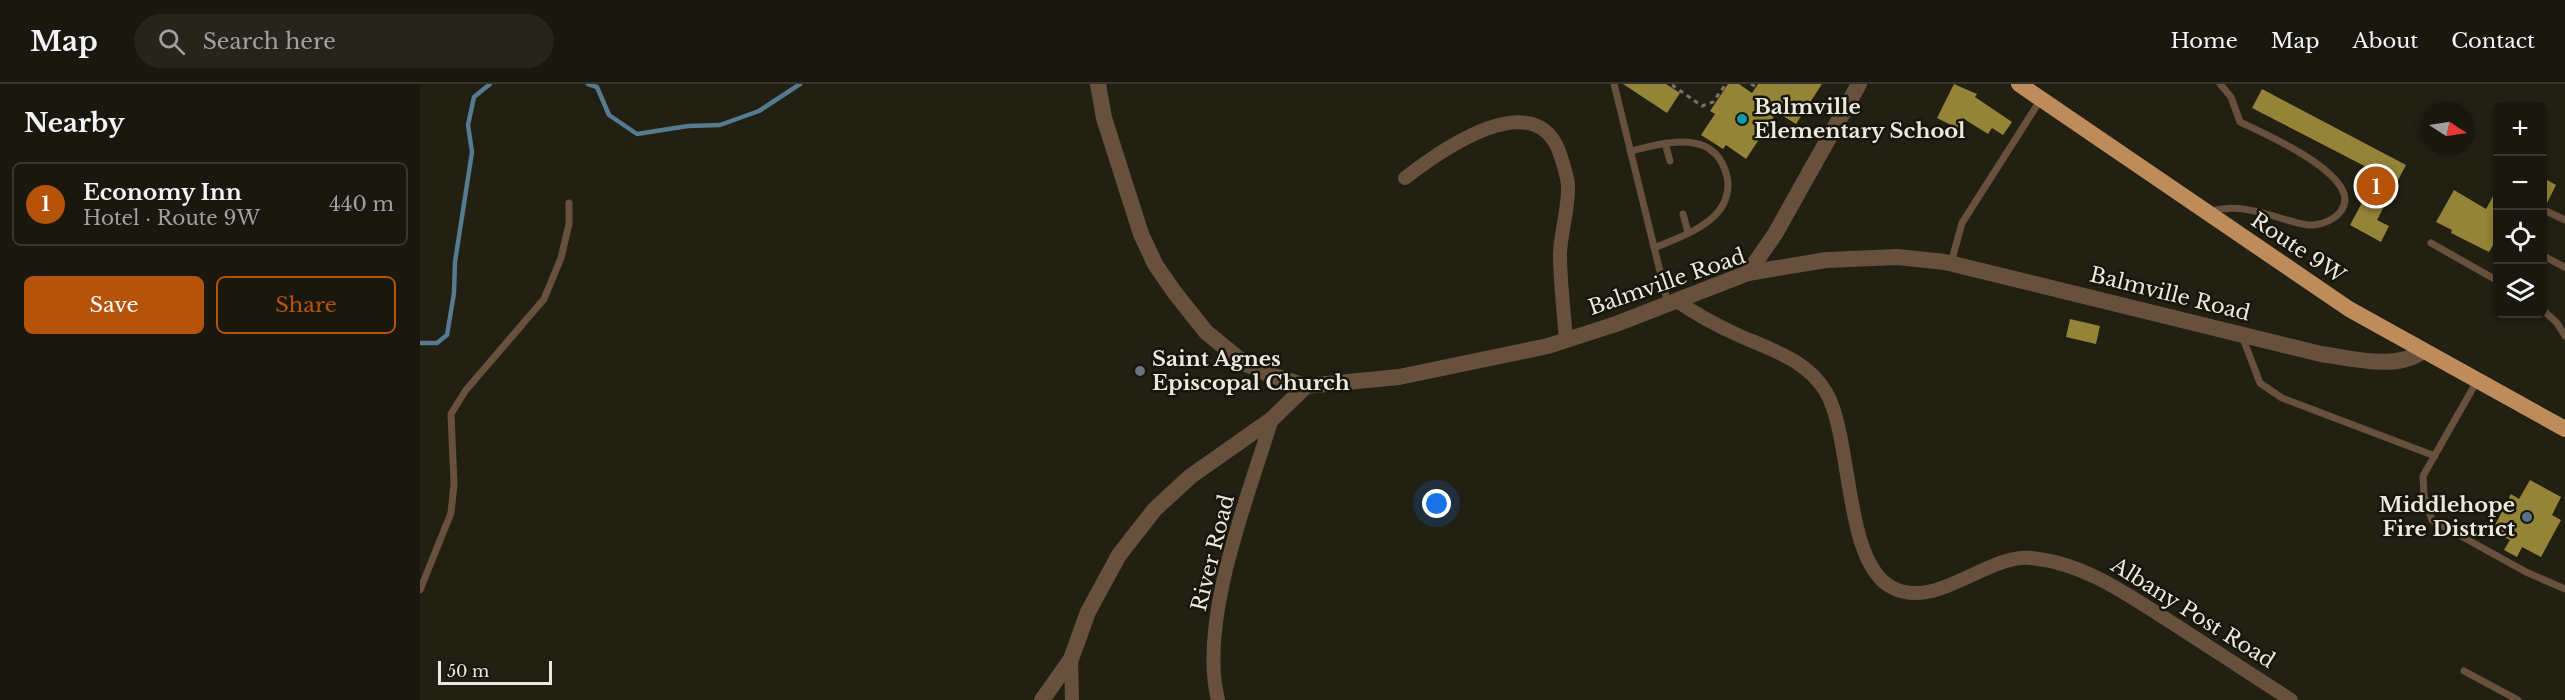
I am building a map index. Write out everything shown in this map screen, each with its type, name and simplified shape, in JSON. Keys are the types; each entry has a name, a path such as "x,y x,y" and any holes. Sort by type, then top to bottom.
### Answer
{"highway":[{"name":"Route 9W","path":"2019,84 2349,309 2565,429"}],"street":[{"name":"Balmville Road","path":"1098,84 1104,118 1141,234 1155,264 1174,293 1206,332 1236,358 1270,375 1306,386 1399,377 1481,362 1566,340 1672,303 1748,273 1826,260 1897,257 1951,263 2321,354 2360,359 2406,360 2423,351"},
{"path":"1748,273 1775,234 1859,84"},
{"path":"1405,178 1457,138 1500,115 1523,112 1541,119 1556,137 1568,185 1560,253 1566,340"},
{"name":"Albany Post Road","path":"1672,303 1788,356 1808,369 1832,403 1850,494 1867,561 1873,573 1893,588 1908,592 1938,590 2009,559 2027,557 2053,560 2108,582 2291,700"},
{"path":"1042,700 1071,659 1099,590 1119,555 1155,509 1191,476 1272,419 1306,386"},
{"name":"River Road","path":"1218,700 1214,668 1215,630 1224,578 1272,419"},
{"path":"1071,659 1072,700"}],"lane":[{"path":"1614,84 1654,248 1672,303"},
{"path":"2205,212 2226,207 2247,208 2311,226 2335,217 2343,208 2345,197 2343,188 2332,175 2284,144 2240,122 2231,97 2220,84"},
{"path":"1951,263 1962,223 2041,99"},
{"path":"1630,151 1676,141 1706,147 1717,155 1725,167 1728,182 1726,198 1718,211 1704,223 1654,248"},
{"path":"1665,143 1670,161"},
{"path":"420,590 451,513 454,484 451,414 466,390 544,299 561,258 569,224 569,203"},
{"path":"2544,210 2565,220"},
{"path":"1683,214 1688,232"},
{"path":"2431,243 2493,277"},
{"path":"2547,258 2564,267"},
{"path":"2547,314 2557,323 2565,336"},
{"path":"2242,335 2260,383 2282,398 2435,456"},
{"path":"2477,381 2423,476 2424,496 2432,520 2526,572 2565,589"},
{"path":"2464,671 2518,700"}],"path":[{"path":"1672,85 1702,106 1713,102 1726,84"},
{"path":"1751,84 1756,87"}],"building":[{"path":"1623,84 1666,84 1680,93 1667,113"},
{"name":"Balmville Elementary School","path":"1728,84 1739,84 1752,93 1758,84 1822,84 1796,124 1777,112 1746,159 1726,145 1723,149 1701,135 1715,114 1710,111"},
{"path":"1954,84 1977,94 1975,97 2012,122 2003,135 1992,128 1988,134 1964,119 1959,129 1937,118"},
{"path":"2262,89 2406,165 2377,220 2389,226 2381,242 2350,225 2378,173 2252,108"},
{"path":"2547,180 2556,185 2547,203"},
{"path":"2454,190 2486,209 2493,196 2493,245 2489,252 2451,233 2452,230 2436,222"},
{"path":"2070,319 2100,326 2096,344 2066,337"},
{"name":"Middlehope Fire District","path":"2530,480 2561,497 2552,515 2561,520 2541,557 2522,547 2517,557 2504,550 2510,540 2492,531 2511,494 2519,499"}],"waterway":[{"path":"420,343 437,343 447,335 454,293 455,262 472,152 468,125 474,97 490,84"},
{"path":"588,84 597,87 609,115 637,134 688,126 720,125 759,111 800,84"}],"place":[{"name":"Balmville Elementary School","path":"1742,119"},
{"name":"Economy Inn","path":"2376,186"},
{"name":"Saint Agnes Episcopal Church","path":"1140,371"},
{"name":"Middlehope Fire District","path":"2527,517"}]}
